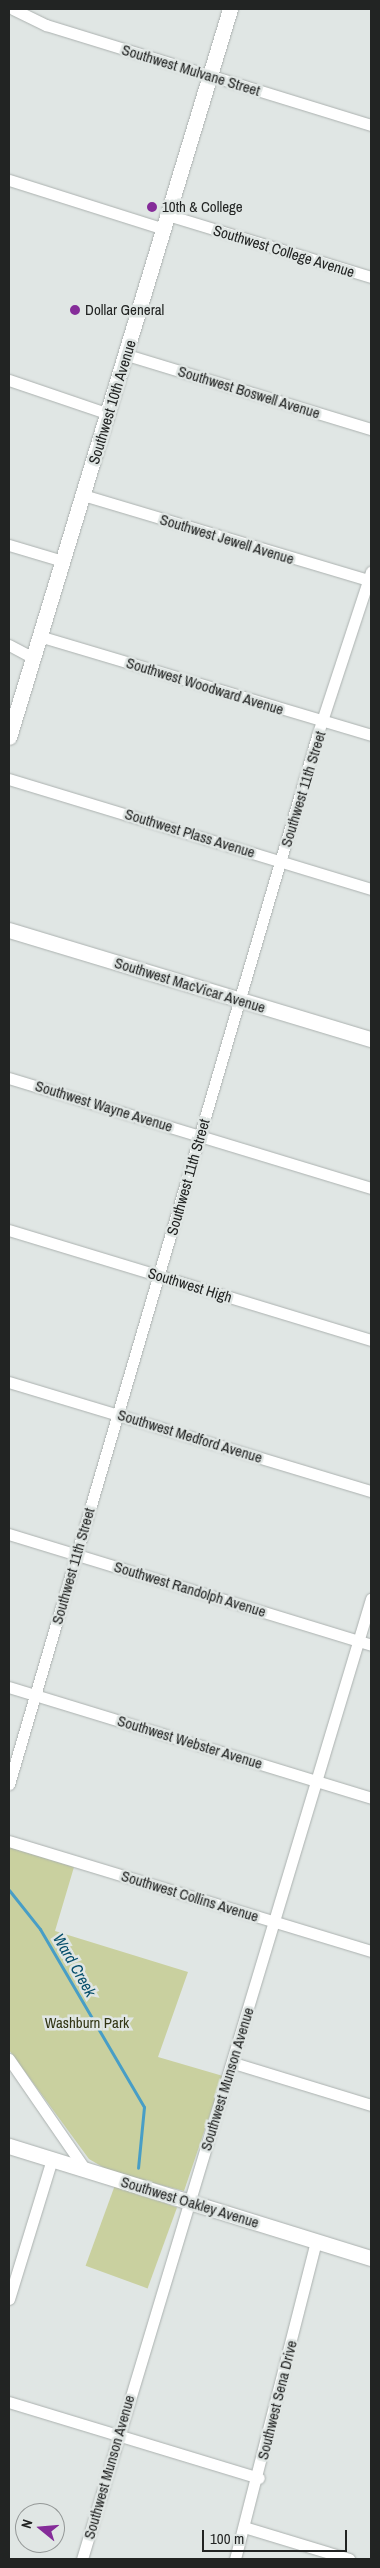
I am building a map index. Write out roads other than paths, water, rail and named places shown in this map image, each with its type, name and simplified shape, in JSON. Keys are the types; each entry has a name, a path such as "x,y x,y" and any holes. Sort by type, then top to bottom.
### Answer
{"street":[{"name":"Southwest Mulvane Street","path":"12,9 46,25 371,125"},
{"name":"Southwest 10th Avenue","path":"9,737 127,355 230,9"},
{"name":"Southwest College Avenue","path":"9,180 371,277"},
{"name":"Southwest Boswell Avenue","path":"127,355 371,429"},
{"path":"9,380 109,414"},
{"name":"Southwest Jewell Avenue","path":"83,495 370,578"},
{"path":"9,545 63,561"},
{"name":"Southwest 11th Street","path":"9,1784 281,861 370,578"},
{"name":"Southwest Woodward Avenue","path":"40,636 371,735"},
{"path":"9,645 33,658"},
{"name":"Southwest Plass Avenue","path":"9,779 371,888"},
{"name":"Southwest MacVicar Avenue","path":"9,930 371,1039"},
{"name":"Southwest Wayne Avenue","path":"9,1078 371,1188"},
{"name":"Southwest High","path":"9,1230 371,1340"},
{"name":"Southwest Medford Avenue","path":"9,1382 371,1492"},
{"name":"Southwest Randolph Avenue","path":"9,1534 371,1645"},
{"name":"Southwest Munson Avenue","path":"82,2559 188,2201 234,2063 274,1922 371,1599"},
{"name":"Southwest Webster Avenue","path":"9,1687 371,1798"},
{"name":"Southwest Collins Avenue","path":"9,1841 371,1951"},
{"path":"9,2059 85,2169"},
{"path":"234,2063 371,2105"},
{"name":"Southwest Oakley Avenue","path":"9,2146 371,2258"},
{"path":"9,2299 52,2159"},
{"name":"Southwest Sena Drive","path":"235,2559 259,2478 316,2241"},
{"path":"9,2402 259,2478"},
{"path":"244,2527 349,2559"}],"waterway":[{"name":"Ward Creek","path":"9,1890 40,1929 144,2107 138,2168"}],"place":[{"name":"10th & College","path":"152,207"},
{"name":"Dollar General","path":"75,310"}],"park label":[{"name":"Washburn Park","path":"87,2023"}]}
